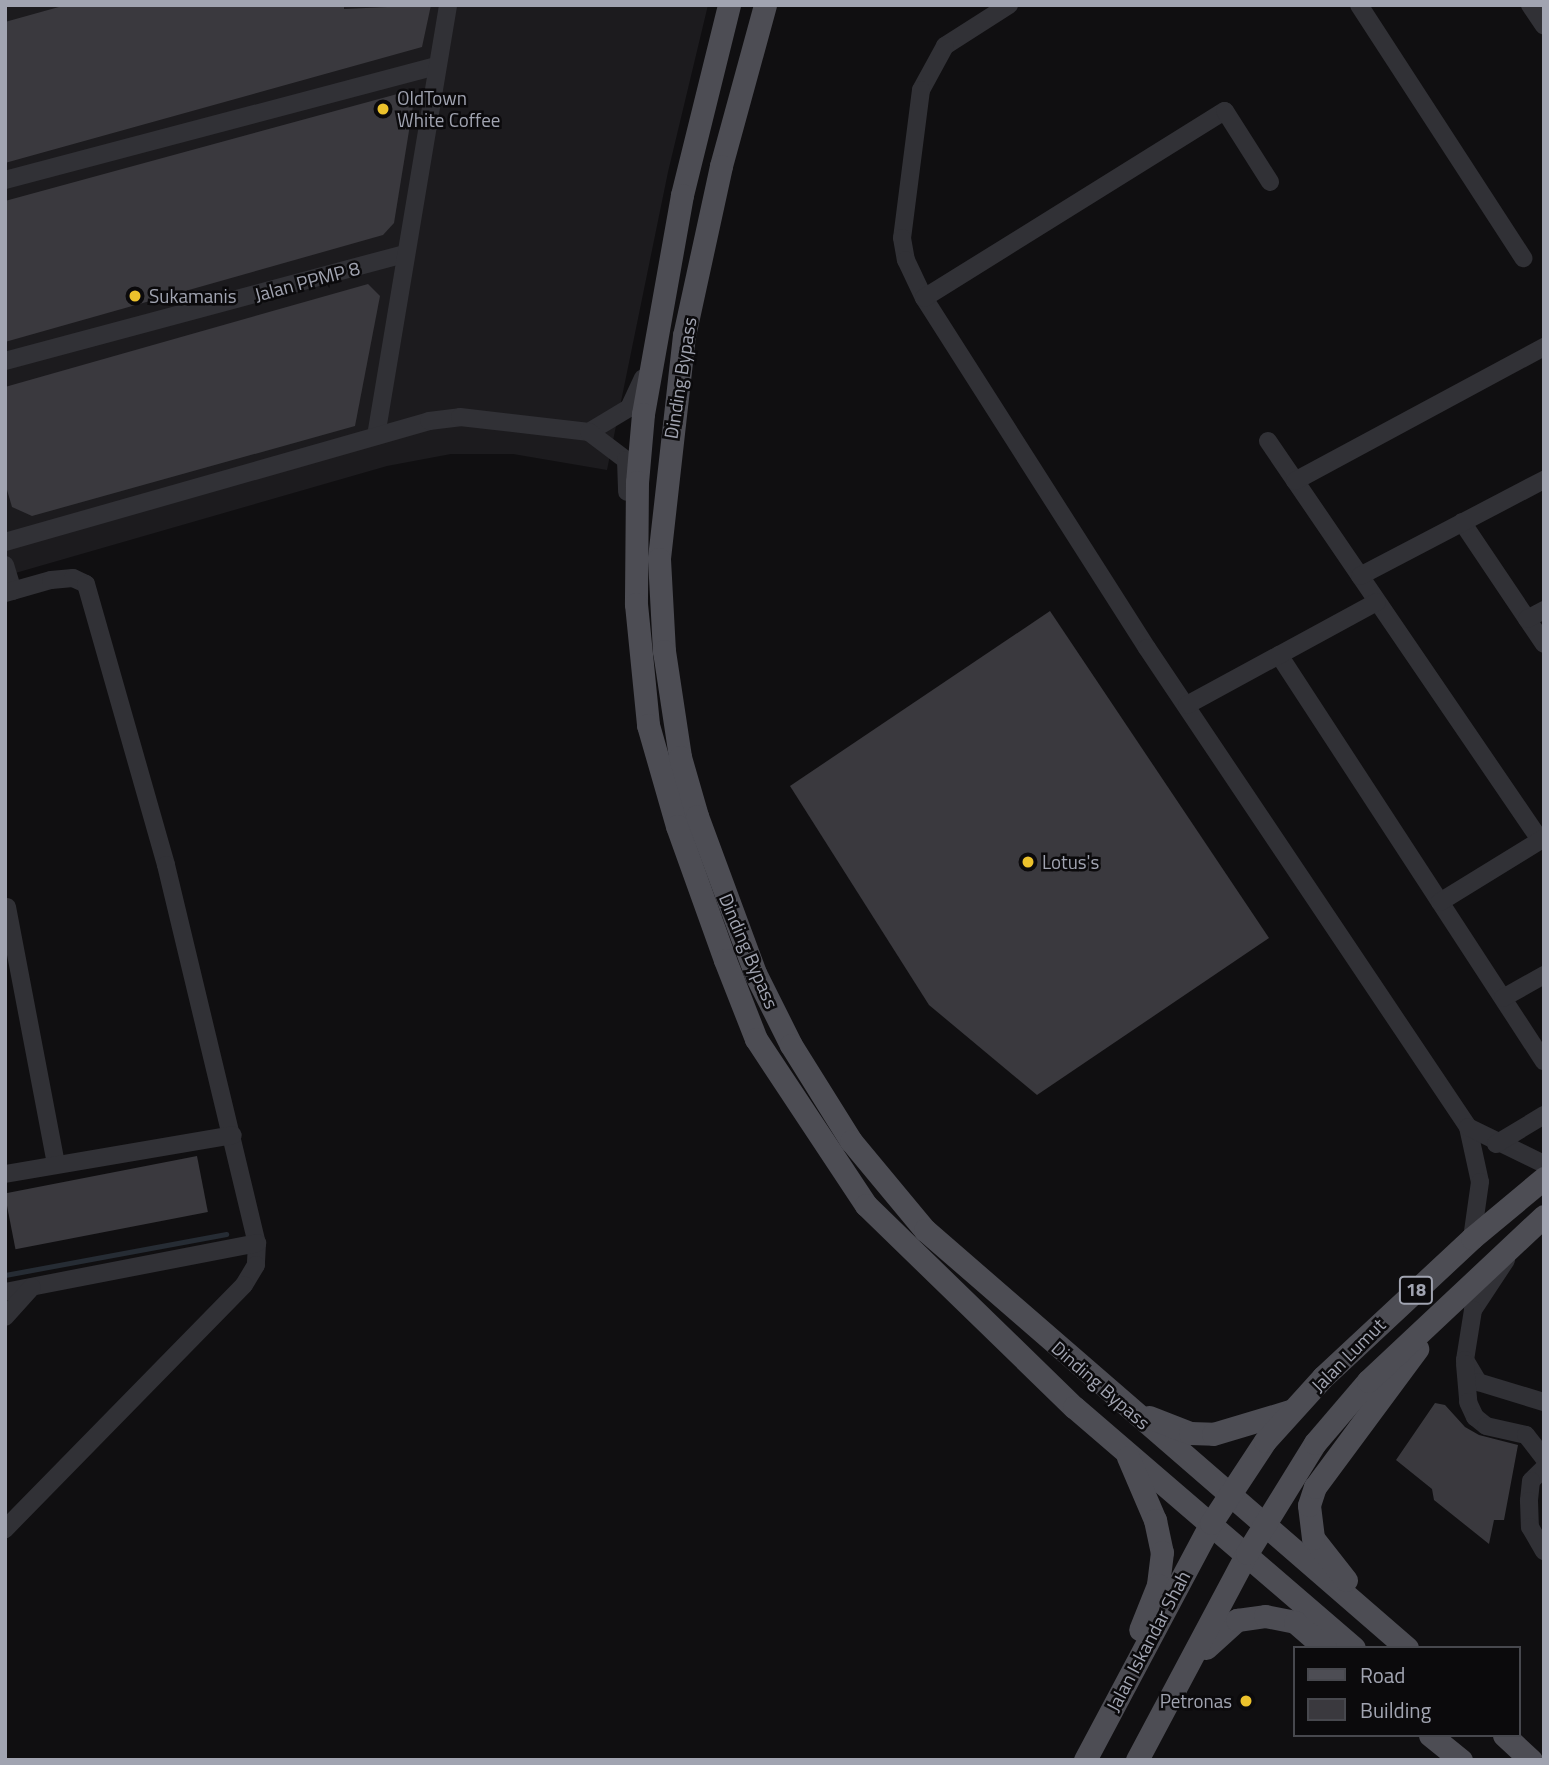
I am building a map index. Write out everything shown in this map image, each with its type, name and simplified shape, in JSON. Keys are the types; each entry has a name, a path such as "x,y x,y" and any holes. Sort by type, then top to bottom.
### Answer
{"main road":[{"name":"Dinding Bypass","path":"729,5 682,195 656,347 637,482 636,604 648,725 677,826 756,1039 866,1205 966,1307 1127,1453 1247,1553 1352,1646"},
{"name":"Dinding Bypass","path":"765,5 721,166 684,335 671,421 659,559 664,651 680,757 697,816 755,973 791,1045 851,1141 925,1230 1120,1404 1231,1491 1265,1524 1406,1646"},
{"name":"Jalan Lumut","path":"1231,1491 1265,1441 1323,1377 1472,1238 1544,1178"},
{"name":"Jalan Lumut","path":"1265,1524 1315,1443 1368,1381 1544,1216"},
{"path":"1406,1646 1313,1538 1309,1505 1315,1487 1448,1307"},
{"path":"1120,1404 1167,1425 1213,1434 1296,1409"},
{"path":"1105,1721 1158,1584 1162,1552 1154,1520 1127,1453"},
{"name":"18","path":"1211,1523 1231,1491"},
{"name":"Jalan Iskandar Shah","path":"1085,1760 1211,1523"},
{"name":"18","path":"1137,1760 1265,1524"},
{"path":"1184,1673 1223,1629 1250,1617 1295,1622 1323,1646"},
{"path":"1432,1737 1461,1760"},
{"path":"1455,1737 1480,1760"},
{"path":"1506,1737 1531,1760"}],"street":[{"path":"376,436 448,5"},
{"path":"709,84 719,5"},
{"path":"1009,5 945,46 921,90 902,238 906,260 924,298 1187,705 1468,1128 1480,1182 1472,1238"},
{"path":"1359,5 1523,258"},
{"path":"1530,5 1544,26"},
{"path":"5,180 437,66"},
{"path":"924,298 1225,111 1270,182"},
{"name":"Jalan PPMP 8","path":"5,361 405,254"},
{"path":"589,432 629,408 656,347"},
{"path":"1295,481 1544,347"},
{"path":"5,542 429,421 484,417 589,432 614,447 625,460 626,544 636,604"},
{"path":"1268,441 1542,839 1440,902"},
{"path":"1360,576 1544,480"},
{"path":"1462,522 1536,614 1544,644"},
{"path":"5,565 9,592 73,578 86,584 166,865 233,1135 257,1244 256,1265 244,1285 5,1529"},
{"path":"1187,705 1377,602"},
{"path":"1279,655 1544,1061"},
{"path":"7,907 56,1164"},
{"path":"1503,998 1544,975"},
{"path":"1496,1144 1544,1115"},
{"path":"1468,1128 1496,1144 1544,1164"},
{"path":"5,1174 233,1135"},
{"path":"1524,1234 1473,1310 1465,1360 1468,1402 1475,1417 1486,1426 1526,1435 1544,1458"},
{"path":"5,1292 257,1244"},
{"path":"5,1317 32,1287"},
{"path":"1465,1360 1478,1382 1544,1402"},
{"path":"1538,1474 1530,1527 1544,1551"}],"shaded area":[{"path":"5,5 708,5 668,172 607,470 513,454 451,454 387,466 5,576"}],"building":[{"path":"66,5 344,5 344,9 431,5 422,47 5,163 5,22"},
{"path":"401,93 414,100 394,223 383,235 5,342 5,201"},
{"path":"368,284 380,296 355,426 32,516 12,507 5,483 5,387"},
{"name":"Lotus's","path":"1050,611 1269,938 1037,1095 929,1005 790,786"},
{"path":"197,1156 208,1212 15,1249 5,1193"},
{"path":"1435,1403 1445,1405 1465,1427 1479,1435 1518,1445 1504,1520 1494,1520 1489,1544 1434,1500 1432,1489 1396,1460"}],"waterway":[{"path":"5,1275 226,1234"}],"place":[{"name":"OldTown White Coffee","path":"383,109"},
{"name":"Sukamanis","path":"135,296"},
{"name":"Lotus's","path":"1028,862"},
{"name":"Petronas","path":"1246,1701"}]}
